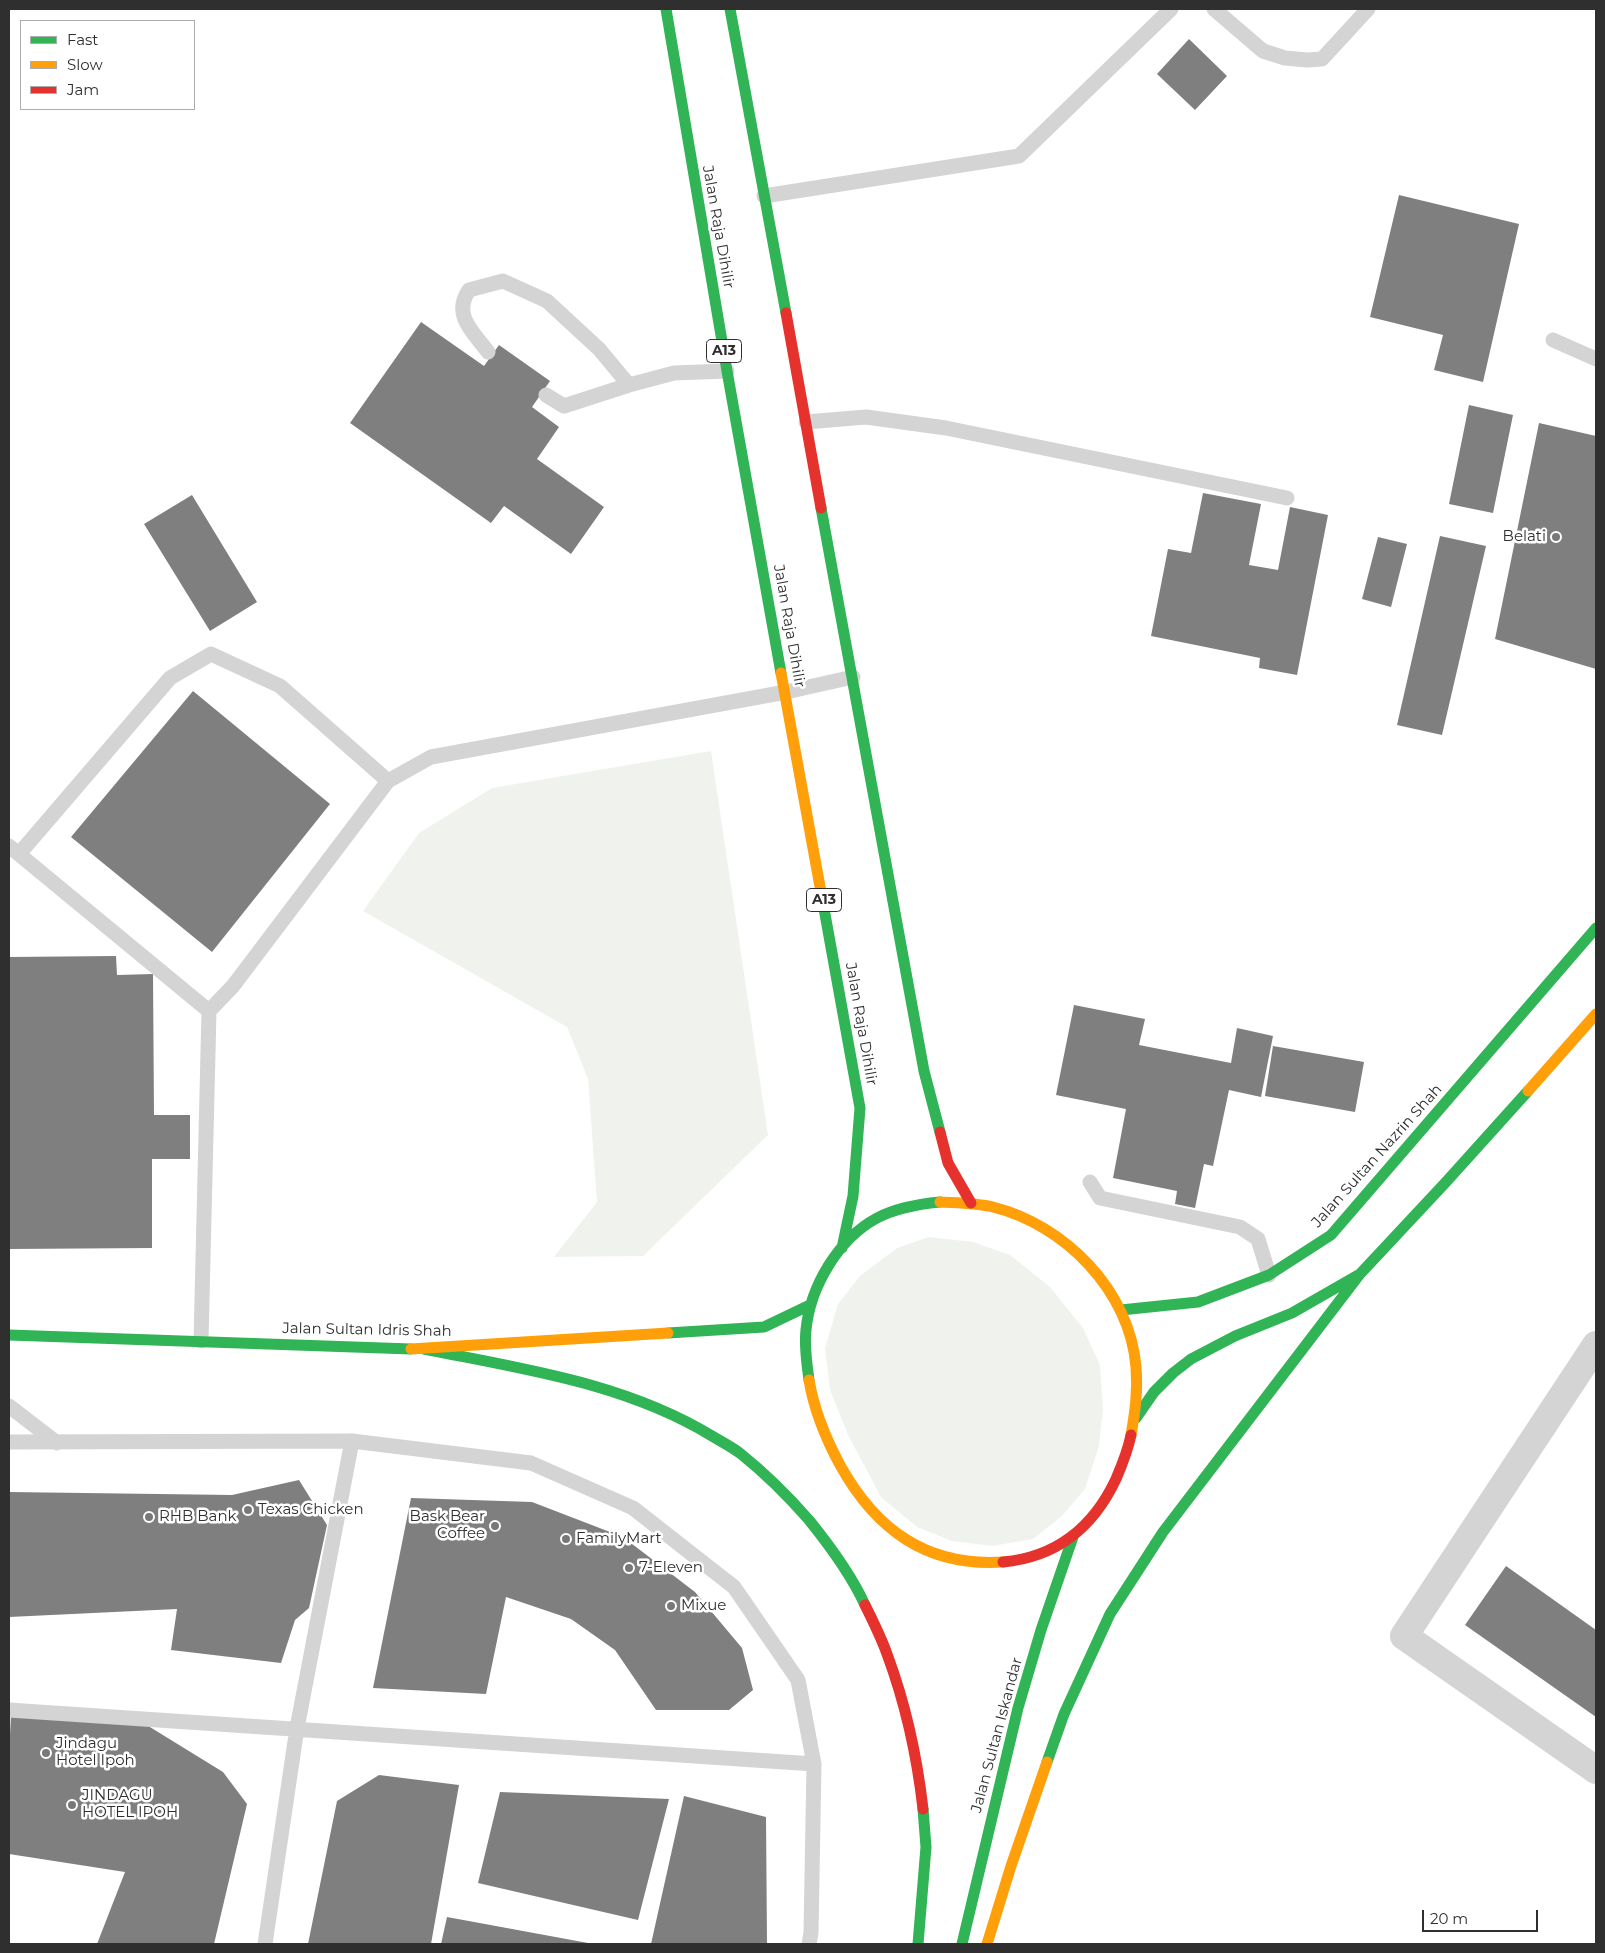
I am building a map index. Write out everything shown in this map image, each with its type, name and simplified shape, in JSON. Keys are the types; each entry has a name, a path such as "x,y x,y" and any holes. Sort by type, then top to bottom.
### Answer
{"main road":[{"name":"Jalan Raja Dihilir","path":"666,9 727,371 860,1108 853,1196 842,1248"},
{"path":"730,9 924,1071 948,1163 971,1203"},
{"name":"Jalan Sultan Nazrin Shah","path":"1121,1310 1198,1302 1269,1275 1331,1235 1596,928"},
{"path":"987,1944 1064,1714 1110,1614 1163,1532 1360,1274 1446,1182 1596,1014"},
{"path":"940,1202 971,1203 998,1209 1028,1220 1075,1252 1095,1272 1121,1310 1130,1333 1137,1363 1136,1418 1118,1476 1105,1500 1088,1523 1073,1536 1045,1552 1017,1561 985,1564 957,1561 929,1552 906,1540 885,1525 868,1507 850,1483 822,1428 806,1366 805,1337 810,1305 821,1278 842,1248 865,1226 885,1214 914,1205 940,1202"},
{"path":"1136,1418 1154,1392 1173,1373 1191,1359 1235,1336 1292,1313 1360,1274"},
{"name":"Jalan Sultan Idris Shah","path":"9,1335 424,1349 764,1327 810,1305"},
{"path":"424,1349 576,1381 648,1404 717,1438 747,1458 774,1480 800,1507 844,1566 866,1605 884,1642 900,1688 915,1752 924,1805 926,1832 918,1944"},
{"name":"Jalan Sultan Iskandar","path":"962,1944 990,1822 1019,1710 1041,1631 1073,1536"}],"street":[{"path":"1596,1346 1404,1636 1596,1770"}],"lane":[{"path":"764,196 1019,156 1171,9"},
{"path":"1214,9 1263,51 1285,58 1307,60 1322,59 1368,9"},
{"path":"488,352 464,320 462,299 469,290 503,281 547,301 599,349 629,385"},
{"path":"1552,340 1596,359"},
{"path":"546,395 564,406 674,373 727,371"},
{"path":"806,422 866,417 946,428 1287,498"},
{"path":"209,1011 14,850 170,678 211,654 280,686 388,781"},
{"path":"200,1342 209,1011 233,986 388,781 431,757 786,692 853,677"},
{"path":"1090,1182 1100,1198 1240,1226 1258,1239 1269,1275"},
{"path":"9,1406 57,1443"},
{"path":"265,1944 297,1728 352,1441"},
{"path":"9,1442 352,1441 531,1463 633,1508 734,1587 798,1680 814,1764 811,1933 809,1944"},
{"path":"9,1710 814,1764"}],"shaded area":[{"path":"711,751 768,1135 643,1256 554,1257 597,1202 588,1079 567,1027 363,911 419,833 492,788"},
{"path":"929,1237 973,1242 1010,1255 1050,1287 1083,1328 1100,1365 1103,1409 1099,1446 1085,1489 1062,1516 1033,1539 992,1546 952,1541 917,1527 881,1497 848,1435 830,1390 825,1348 838,1304 860,1276 897,1248"}],"building":[{"path":"1189,39 1227,76 1195,110 1157,74"},
{"path":"1399,195 1519,224 1483,382 1434,370 1443,335 1370,317"},
{"path":"421,322 484,366 499,345 550,381 532,407 559,427 537,459 604,507 571,554 504,506 491,523 350,423"},
{"path":"1469,405 1513,415 1493,513 1449,504"},
{"name":"Belati","path":"1539,423 1596,436 1596,669 1495,639"},
{"path":"1203,493 1261,504 1249,565 1278,570 1290,507 1328,515 1297,675 1259,668 1260,658 1151,636 1168,549 1191,553"},
{"path":"192,495 257,602 210,631 144,524"},
{"path":"1440,536 1486,546 1442,735 1397,725"},
{"path":"1378,537 1407,544 1391,607 1362,599"},
{"path":"193,691 330,804 212,952 71,837"},
{"path":"116,956 117,975 153,974 154,1115 190,1115 190,1159 152,1159 152,1248 9,1249 9,957"},
{"path":"1074,1005 1145,1019 1139,1045 1231,1063 1237,1028 1273,1036 1261,1097 1229,1090 1213,1166 1204,1164 1195,1208 1175,1204 1177,1191 1113,1178 1126,1109 1056,1095"},
{"path":"1273,1046 1364,1062 1355,1112 1265,1096"},
{"path":"299,1480 327,1525 309,1608 295,1620 281,1663 171,1650 177,1609 9,1617 9,1492 232,1495"},
{"path":"411,1498 532,1502 623,1537 695,1592 742,1648 753,1690 729,1710 656,1710 615,1650 571,1619 506,1597 486,1694 373,1688"},
{"path":"1506,1566 1596,1630 1596,1717 1465,1625"},
{"path":"11,1715 145,1724 223,1772 247,1804 214,1944 97,1944 125,1872 9,1854"},
{"path":"379,1775 459,1785 431,1944 308,1944 337,1801"},
{"path":"500,1792 669,1799 638,1920 478,1883"},
{"path":"684,1796 766,1817 767,1944 651,1944"},
{"path":"447,1917 588,1943 588,1944 441,1944"}],"traffic: fast":[{"path":"666,9 727,371 781,673"},
{"path":"730,9 786,313"},
{"path":"821,508 924,1071 940,1132"},
{"path":"823,903 860,1108 853,1196 842,1248"},
{"path":"1121,1310 1198,1302 1269,1275 1331,1235 1596,928"},
{"path":"1136,1418 1154,1392 1173,1373 1191,1359 1235,1336 1292,1313 1360,1274 1528,1091"},
{"path":"809,1380 805,1343 809,1314 813,1297 820,1281 838,1251 850,1238 877,1218 908,1207 940,1202"},
{"path":"1047,1762 1064,1714 1110,1614 1163,1532 1360,1274"},
{"path":"668,1333 764,1327 810,1305"},
{"path":"9,1335 411,1349"},
{"path":"424,1349 536,1371 609,1390 679,1418 723,1442 759,1469 809,1520 840,1561 865,1605"},
{"path":"962,1944 1018,1708 1041,1630 1073,1537"},
{"path":"918,1944 926,1847 923,1809"}],"traffic: slow":[{"path":"781,673 823,903"},
{"path":"1528,1091 1596,1014"},
{"path":"940,1202 967,1203 993,1207 1020,1216 1045,1229 1068,1245 1089,1265 1107,1288 1121,1312 1131,1339 1137,1385 1131,1435"},
{"path":"411,1349 668,1333"},
{"path":"809,1380 821,1424 840,1465 854,1488 887,1526 906,1540 928,1551 951,1558 976,1562 1003,1562"},
{"path":"987,1944 1011,1866 1047,1762"}],"traffic: jam":[{"path":"786,313 821,508"},
{"path":"940,1132 948,1163 971,1203"},
{"path":"1003,1562 1040,1554 1071,1537 1084,1525 1096,1512 1116,1479 1131,1435"},
{"path":"865,1605 885,1648 900,1692 918,1770 923,1809"}],"place":[{"name":"Belati","path":"1556,537"},
{"name":"Texas Chicken","path":"248,1510"},
{"name":"RHB Bank","path":"149,1517"},
{"name":"Bask Bear Coffee","path":"495,1526"},
{"name":"FamilyMart","path":"566,1539"},
{"name":"7-Eleven","path":"629,1568"},
{"name":"Mixue","path":"671,1606"},
{"name":"Jindagu Hotel Ipoh","path":"46,1753"},
{"name":"JINDAGU HOTEL IPOH","path":"72,1805"}]}
